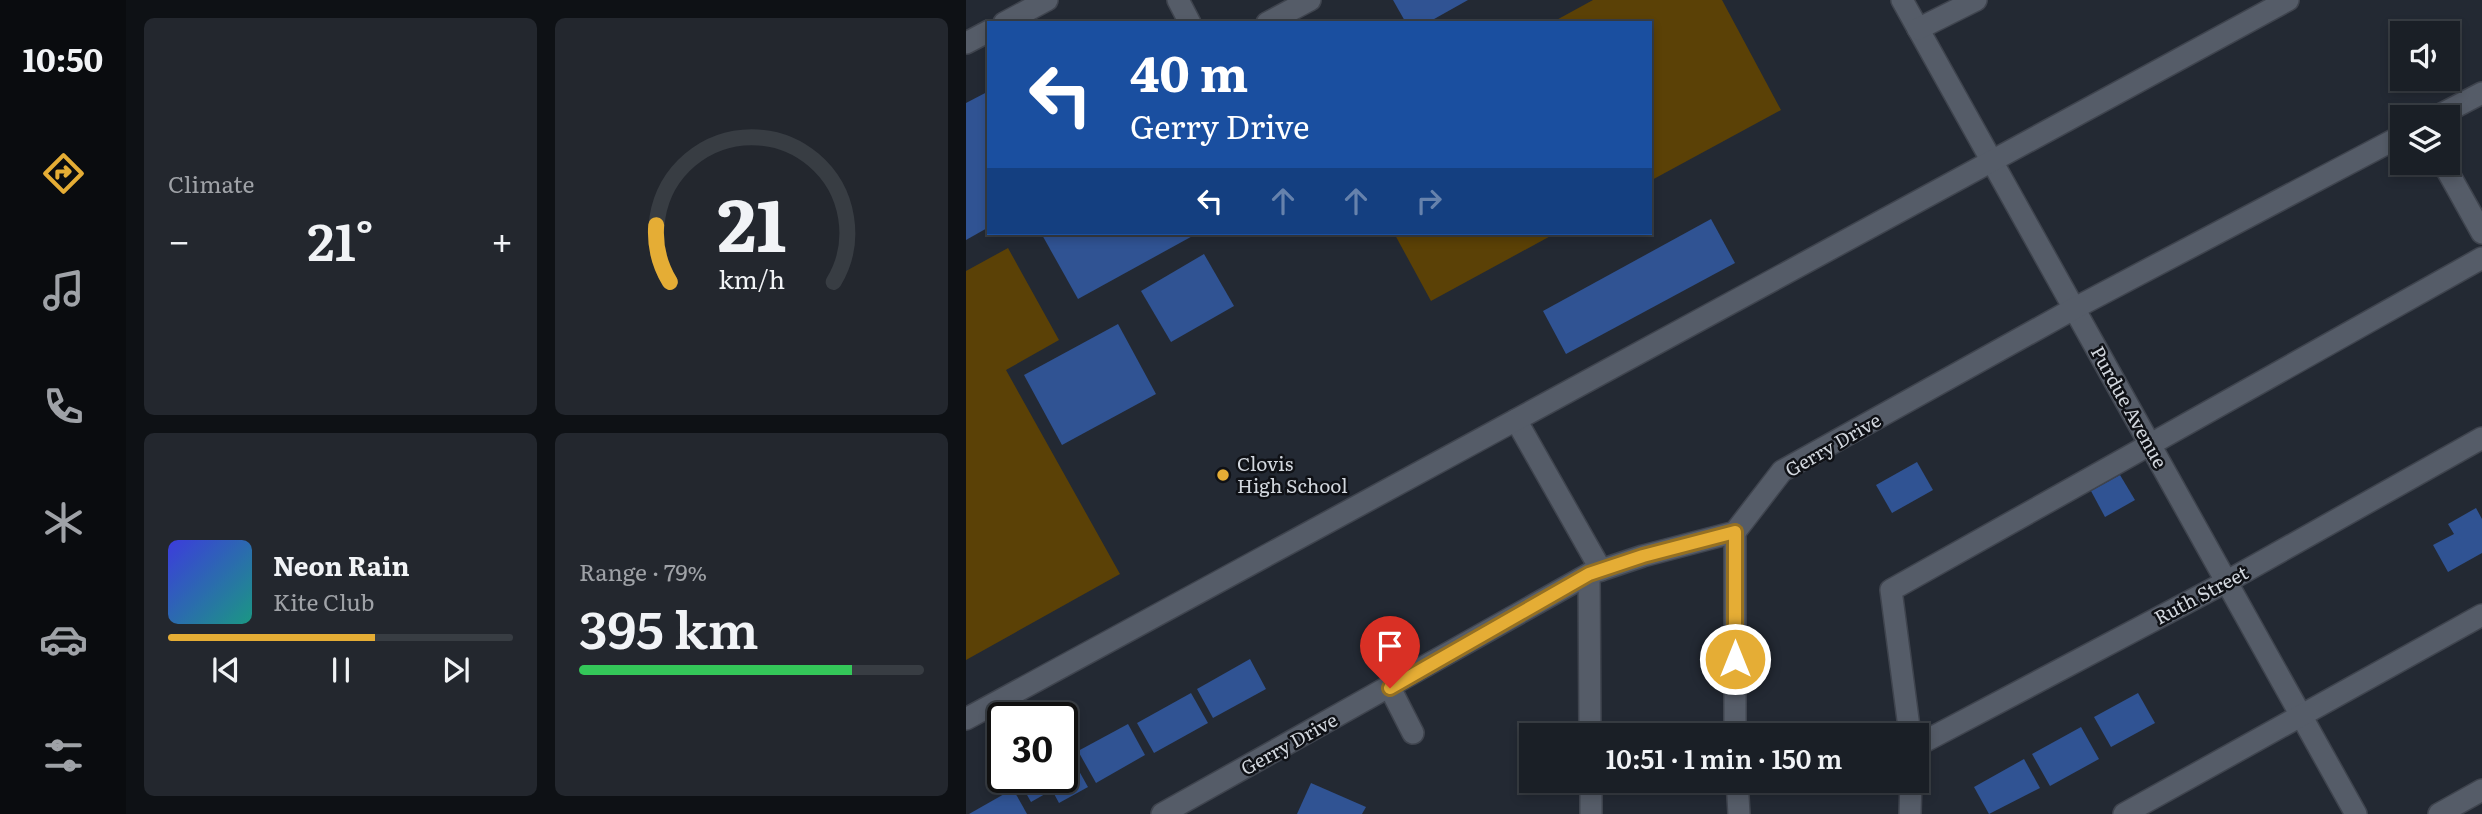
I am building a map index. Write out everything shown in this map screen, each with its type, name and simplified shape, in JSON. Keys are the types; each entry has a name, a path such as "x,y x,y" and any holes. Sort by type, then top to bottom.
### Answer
{"street":[{"path":"1008,21 1046,0"},
{"path":"1178,0 1189,21"},
{"path":"1271,21 1310,0"},
{"name":"Purdue Avenue","path":"1902,0 2356,814"},
{"path":"1918,29 1976,0"},
{"path":"966,719 2288,0"},
{"path":"966,43 987,32"},
{"path":"2459,105 2482,93"},
{"name":"Gerry Drive","path":"1162,814 1595,572 1643,556 1735,532 1782,471 2075,308 2390,142"},
{"path":"2450,175 2482,233"},
{"path":"1908,723 1891,590 2482,258"},
{"path":"1516,420 1595,572 1590,723"},
{"name":"Ruth Street","path":"1929,739 2226,582 2482,438"},
{"path":"1735,532 1735,723"},
{"path":"2124,814 2482,615"},
{"path":"1390,688 1413,733"},
{"path":"2439,814 2482,790"},
{"path":"1591,793 1591,814"},
{"path":"1738,793 1739,814"},
{"path":"1910,814 1911,793"}],"shaded area":[{"path":"1593,0 1722,0 1781,110 1652,180 1652,21 1555,21"},
{"path":"1395,235 1552,235 1431,301"},
{"path":"1008,248 1059,340 1006,370 1120,574 966,660 966,271"}],"building":[{"path":"1393,0 1468,0 1431,21 1405,21"},
{"path":"987,92 987,228 966,240 966,103"},
{"path":"1711,219 1735,263 1566,354 1543,311"},
{"path":"1042,235 1194,235 1078,299"},
{"path":"1204,254 1234,306 1171,342 1141,291"},
{"path":"1118,324 1156,394 1062,445 1024,375"},
{"path":"1917,462 1933,490 1892,513 1876,485"},
{"path":"2120,475 2135,500 2105,517 2091,491"},
{"path":"2476,508 2482,519 2482,553 2448,572 2433,545 2454,534 2448,524"},
{"path":"1250,659 1266,689 1213,718 1197,689"},
{"path":"1191,693 1208,723 1154,753 1137,723"},
{"path":"2138,693 2155,723 2111,747 2094,717"},
{"path":"1128,724 1145,755 1096,783 1078,751"},
{"path":"2081,727 2099,759 2050,786 2032,754"},
{"path":"2024,759 2040,788 1989,814 1974,787"},
{"path":"1078,769 1088,787 1078,793"},
{"path":"1311,783 1366,807 1362,814 1297,814"},
{"path":"1006,793 1015,793 1027,814 969,814"},
{"path":"1026,793 1047,793 1031,802"},
{"path":"1054,793 1077,793 1059,803"}],"place":[{"name":"Clovis High School","path":"1223,475"}],"route":[{"path":"1390,688 1589,574 1643,556 1735,532 1735,659"}]}
